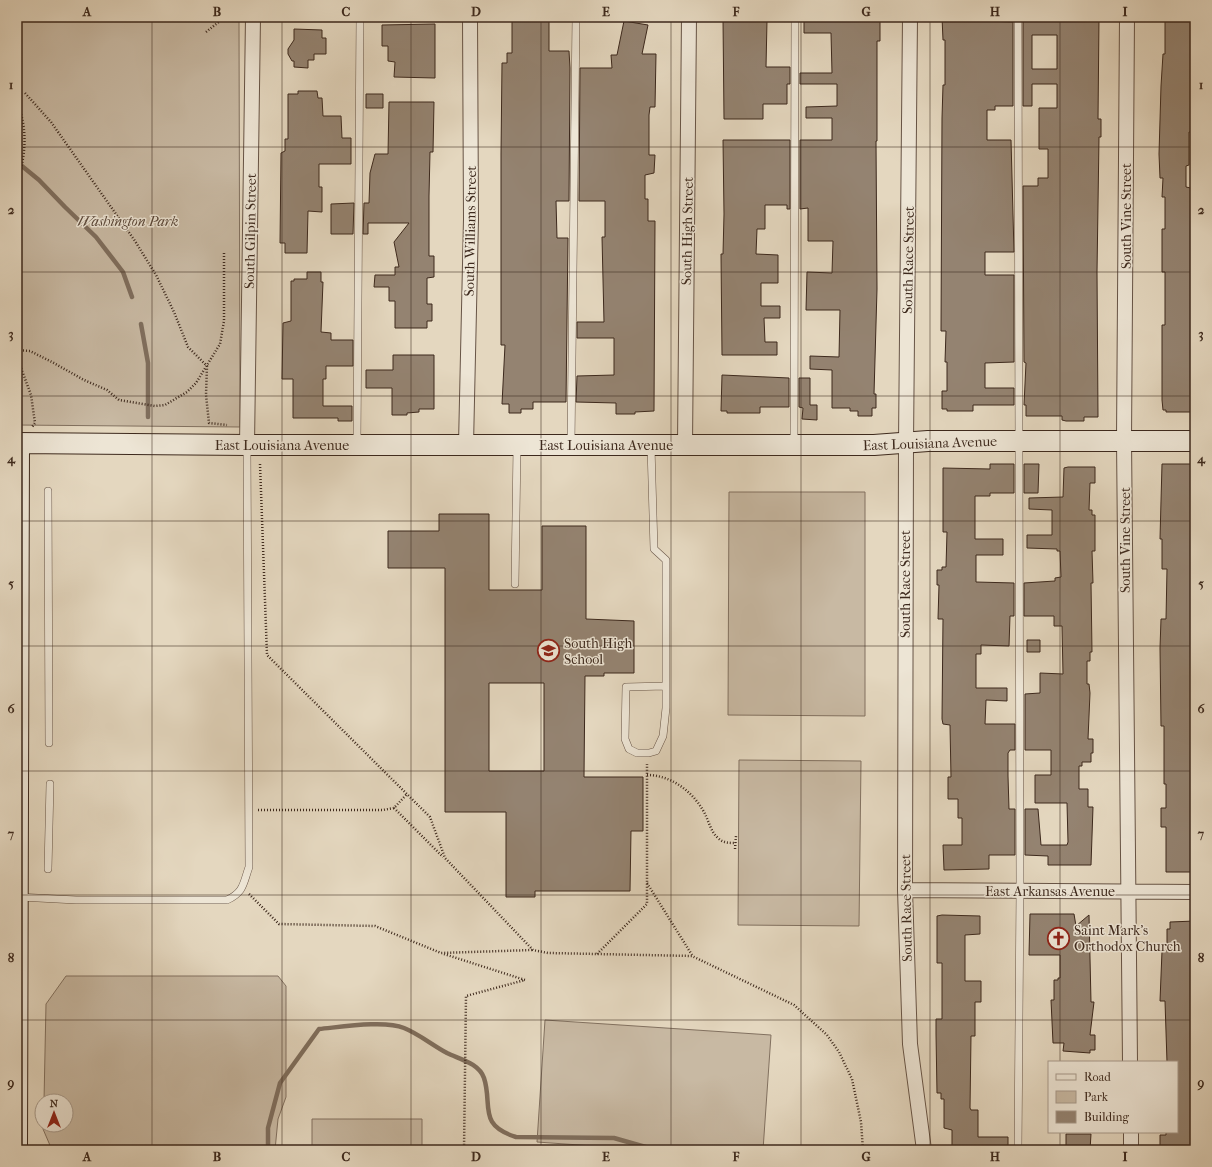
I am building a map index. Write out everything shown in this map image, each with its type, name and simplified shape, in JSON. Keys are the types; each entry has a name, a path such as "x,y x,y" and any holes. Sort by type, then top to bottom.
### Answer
{"street":[{"name":"South Gilpin Street","path":"247,445 253,17"},
{"name":"South Williams Street","path":"466,445 471,218 470,17"},
{"name":"South High Street","path":"685,444 689,17"},
{"name":"South Race Street","path":"910,17 906,443 905,890 910,1044 924,1150"},
{"name":"South Vine Street","path":"1127,17 1124,440 1127,891 1130,1061"},
{"name":"East Louisiana Avenue","path":"18,443 247,445 794,445 1017,440 1195,441"},
{"path":"17,1150 18,443"},
{"name":"East Arkansas Avenue","path":"905,890 1195,892"},
{"path":"1131,1133 1131,1150"}],"lane":[{"path":"357,445 360,17"},
{"path":"571,445 576,17"},
{"path":"794,445 795,17"},
{"path":"1018,17 1017,440 1020,890 1018,1150"},
{"path":"651,444 654,549 666,560 665,686 663,736 656,751 637,753 629,749 625,739 626,687 665,686"},
{"path":"17,897 76,900 227,900 238,895 242,888 249,867 247,445"},
{"path":"515,584 517,445"},
{"path":"48,491 49,743"},
{"path":"48,869 50,784"}],"path":[{"path":"206,32 225,17"},
{"path":"25,93 52,122 135,241 159,282 174,312 188,347 207,366 206,395 210,423 227,425"},
{"path":"17,103 23,116 25,136 23,158 17,182"},
{"path":"17,350 30,351 107,390 119,400 136,404 155,406 165,405 187,392 196,383 220,344 222,334 224,253"},
{"path":"17,357 31,395 35,423"},
{"path":"260,464 267,655 430,817 444,858"},
{"path":"597,954 647,904 647,753"},
{"path":"647,775 662,776 678,785 696,800 716,836 726,842 737,843"},
{"path":"255,810 383,810 394,808 407,794"},
{"path":"394,808 533,950"},
{"path":"735,850 737,843 736,836"},
{"path":"647,882 692,956"},
{"path":"242,888 279,924 375,926 442,953 525,980 466,996 464,1150"},
{"path":"442,953 533,950 548,953 692,956 794,1005 827,1035 839,1052 852,1079 861,1122 863,1150"}],"green space":[{"name":"Washington Park","path":"17,17 239,17 240,427 17,425"},
{"path":"729,492 865,492 865,716 728,715"},
{"path":"739,760 861,761 859,926 738,925"},
{"path":"66,976 278,976 286,986 286,1097 278,1119 275,1150 52,1150 45,1133 74,1133 74,1093 44,1093 46,1004"},
{"path":"545,1020 771,1035 763,1150 650,1150 537,1142"},
{"path":"312,1119 422,1119 422,1150 312,1150"}],"building":[{"path":"512,17 549,17 549,51 569,51 570,68 569,201 556,201 557,238 568,238 566,402 533,402 533,409 521,409 521,413 509,413 509,404 502,404 505,345 501,345 502,63 507,63 507,53 512,53"},
{"path":"804,17 880,17 880,41 877,41 877,289 874,394 876,394 876,408 872,408 872,416 858,416 858,411 850,411 850,408 832,408 832,370 810,369 810,356 839,357 840,310 806,310 807,272 832,273 833,241 808,241 808,208 800,209 800,140 832,140 832,118 806,118 806,107 837,106 837,84 800,84 800,73 832,73 831,33 804,33"},
{"path":"942,17 987,17 987,21 1013,22 1013,106 995,106 995,110 987,110 987,140 1011,140 1014,252 985,252 985,275 1014,275 1014,362 985,363 985,388 1014,388 1014,405 973,405 973,411 947,411 947,409 942,409 942,391 947,391 947,362 945,362 946,331 941,331 942,118 943,85 945,85 945,40 943,40"},
{"path":"1047,17 1099,17 1098,119 1101,119 1101,137 1099,137 1097,272 1098,417 1084,417 1084,421 1066,421 1062,420 1062,416 1026,416 1026,405 1024,405 1026,363 1024,362 1023,186 1038,186 1038,178 1048,178 1048,149 1039,149 1039,108 1057,108 1057,84 1032,84 1032,106 1023,106 1023,22 1025,20 1047,21","holes":["1032,35 1057,35 1057,69 1032,69"]},
{"path":"1165,17 1195,18 1195,132 1189,132 1189,165 1186,166 1186,187 1195,189 1195,411 1191,412 1166,412 1166,410 1163,410 1162,400 1162,325 1165,325 1165,272 1162,272 1162,229 1165,229 1165,197 1162,197 1163,178 1160,178 1159,154 1161,86 1163,54 1165,54"},
{"path":"723,19 767,20 766,67 790,67 790,84 787,84 787,104 763,104 763,119 724,119"},
{"path":"624,21 648,25 642,54 656,54 655,107 650,107 649,115 649,155 655,155 654,173 645,175 645,199 648,199 648,221 655,221 654,411 635,412 635,414 616,414 616,403 576,402 577,376 614,375 614,338 577,338 577,322 604,322 602,237 605,237 605,201 579,201 580,68 612,68 611,55 617,55"},
{"path":"435,24 435,78 394,77 395,62 388,61 388,46 382,46 382,25"},
{"path":"294,29 322,30 322,38 326,38 326,54 314,54 314,60 308,60 308,68 294,67 294,61 292,61 288,54 288,49 294,40"},
{"path":"298,91 317,91 318,98 322,98 323,116 341,116 342,138 351,138 351,164 319,164 319,187 322,187 322,212 308,211 307,253 285,253 285,243 280,243 281,153 285,151 285,139 288,139 288,94 298,94"},
{"path":"366,94 383,94 383,108 366,108"},
{"path":"389,102 434,102 433,152 430,152 429,256 434,256 434,277 427,278 427,304 432,304 432,321 427,321 427,328 395,328 395,301 389,301 389,287 374,287 375,275 395,275 395,267 399,267 394,242 409,223 368,223 368,234 363,234 364,203 369,203 370,173 375,154 388,154"},
{"path":"723,140 790,140 790,209 787,209 787,205 765,205 765,229 757,229 756,254 778,255 778,283 761,283 761,306 780,306 780,318 764,318 765,342 777,342 777,355 722,355 721,254 723,254 724,214"},
{"path":"354,203 353,234 331,234 331,204"},
{"path":"307,272 321,272 321,282 323,282 321,332 331,333 331,340 353,340 353,366 326,366 326,379 323,379 323,406 352,406 352,421 338,421 338,418 293,418 293,379 282,379 283,323 291,321 291,281 294,281 294,279 307,279"},
{"path":"393,355 434,355 434,409 419,409 419,412 407,413 407,415 392,415 392,388 366,388 366,370 393,370"},
{"path":"722,375 789,378 789,407 760,407 760,413 727,413 727,411 721,411"},
{"path":"799,378 810,378 810,405 817,405 817,420 802,419 803,408 799,407"},
{"path":"990,464 1014,464 1014,493 990,493 990,496 975,496 975,539 1003,539 1003,555 976,555 976,582 1014,583 1014,616 1010,616 1009,646 981,645 981,654 976,654 976,688 1007,688 1007,701 986,700 985,724 1015,724 1015,750 1010,750 1008,753 1008,776 1009,809 1015,809 1015,855 989,855 989,869 944,870 943,845 962,845 962,818 958,818 958,799 948,799 948,777 951,777 950,725 943,724 942,719 943,619 938,619 939,585 937,585 937,570 942,570 942,567 946,567 947,532 943,532 943,468 990,469"},
{"path":"1024,464 1039,464 1038,493 1024,493"},
{"path":"1162,464 1195,464 1195,872 1166,872 1166,827 1161,827 1161,808 1166,808 1166,784 1164,784 1164,726 1161,726 1160,648 1161,619 1166,619 1167,569 1162,569 1162,539 1160,539"},
{"path":"1095,467 1095,483 1090,483 1089,510 1092,510 1092,515 1095,515 1095,551 1092,551 1093,583 1091,583 1092,652 1090,652 1090,661 1087,661 1087,684 1089,684 1090,693 1088,739 1093,739 1093,753 1091,753 1091,762 1082,762 1082,766 1079,766 1079,789 1088,789 1088,807 1093,807 1091,865 1048,865 1048,856 1025,855 1025,809 1038,809 1041,845 1067,845 1068,842 1067,803 1035,803 1035,775 1051,775 1051,750 1025,750 1025,694 1040,693 1040,673 1063,674 1062,626 1054,626 1054,616 1024,616 1024,583 1055,581 1055,578 1061,577 1060,551 1057,551 1057,549 1027,548 1027,535 1052,535 1052,510 1029,509 1029,498 1063,497 1064,468"},
{"path":"439,514 489,514 489,590 542,590 542,526 586,526 586,619 634,621 634,673 604,673 604,676 585,676 584,777 643,777 643,831 631,831 630,891 535,891 535,897 506,897 506,812 445,812 445,568 388,568 388,531 439,531","holes":["489,683 544,683 544,771 489,771"]},
{"path":"1027,640 1040,640 1040,652 1027,652"},
{"path":"1030,914 1074,914 1076,926 1089,915 1091,1002 1094,1002 1090,1035 1095,1035 1095,1050 1090,1050 1090,1053 1063,1051 1064,1043 1053,1043 1051,1000 1054,1000 1054,980 1058,980 1058,978 1060,978 1060,955 1029,955"},
{"path":"937,916 980,916 980,934 965,935 965,981 981,981 981,1002 975,1002 975,1036 971,1036 970,1108 971,1110 978,1110 978,1137 1008,1137 1008,1150 952,1150 952,1130 944,1128 944,1099 941,1099 941,1093 937,1093 936,1034 936,1019 942,1019 942,963 937,963"},
{"path":"1195,921 1195,1036 1192,1036 1192,1059 1194,1059 1195,1077 1195,1148 1193,1150 1160,1148 1160,1135 1166,1135 1166,1133 1178,1133 1178,1061 1167,1061 1165,1001 1160,1001 1162,951 1167,950 1167,929 1170,929 1170,922"},
{"path":"1066,1134 1091,1134 1090,1150 1066,1150"}],"waterway":[{"path":"17,162 39,180 96,237 123,272 132,297"},
{"path":"141,324 148,363 148,417"},
{"path":"268,1150 268,1128 280,1083 319,1029 375,1024 386,1024 404,1028 415,1033 447,1053 468,1062 478,1069 484,1078 491,1120 496,1127 504,1132 516,1137 614,1138 656,1150"}],"place":[{"name":"South High School","path":"549,651"},
{"name":"Saint Mark's Orthodox Church","path":"1059,938"}]}
